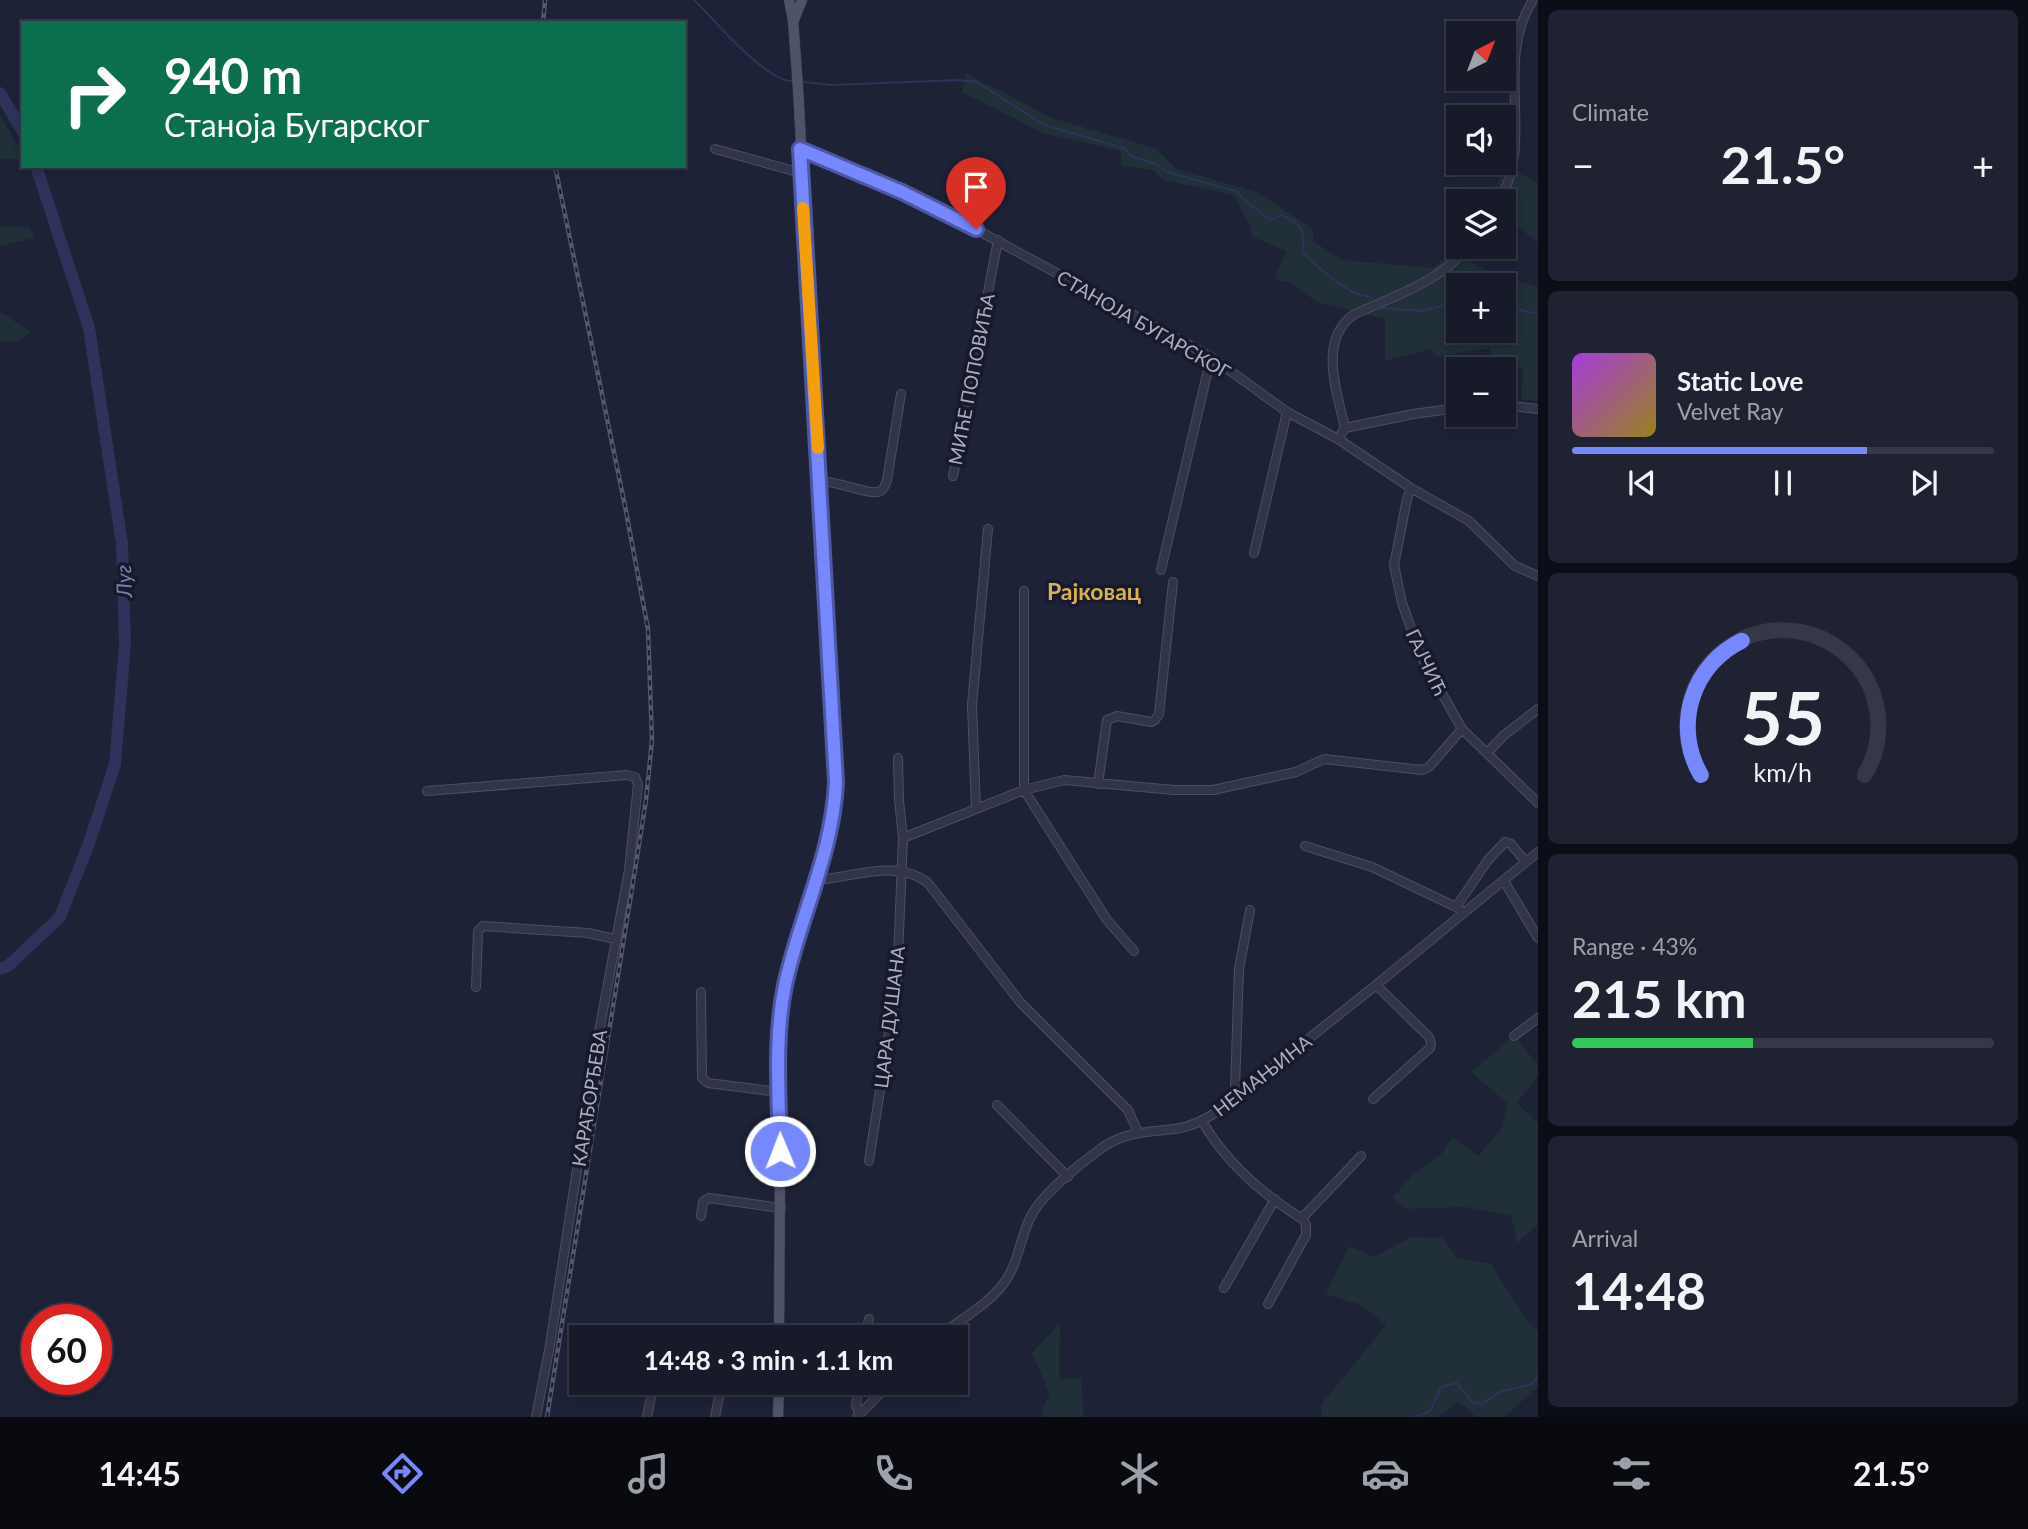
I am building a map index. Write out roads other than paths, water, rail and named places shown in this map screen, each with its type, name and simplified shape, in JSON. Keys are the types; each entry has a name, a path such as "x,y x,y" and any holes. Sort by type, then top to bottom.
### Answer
{"main road":[{"path":"789,0 794,16"},
{"path":"779,1325 780,1027 785,988 832,821 836,782 801,173 795,0"},
{"path":"794,16 802,0"},
{"path":"778,1417 779,1395"}],"street":[{"path":"1505,189 1511,176 1513,158 1515,56 1521,21 1533,0"},
{"path":"715,149 801,173"},
{"name":"СТАНОЈА БУГАРСКОГ","path":"800,149 912,197 998,240 1132,317 1210,357 1287,412 1338,439 1411,488 1469,521 1516,566 1538,576"},
{"name":"МИЋЕ ПОПОВИЋА","path":"953,476 998,240"},
{"path":"1338,439 1345,428 1333,366 1334,345 1342,323 1353,315 1433,277 1456,259"},
{"path":"1161,570 1210,357"},
{"path":"820,481 845,484 871,492 883,488 887,480 901,394"},
{"path":"1516,406 1538,409"},
{"path":"1345,428 1446,410"},
{"path":"1254,553 1287,412"},
{"name":"ГАЈЧИЋ","path":"1411,488 1395,554 1396,580 1421,656 1462,729 1538,803"},
{"path":"976,809 972,705 988,529"},
{"path":"1098,784 1107,720 1113,716 1151,722 1159,714 1173,582"},
{"path":"1024,591 1024,790 1107,920 1134,951"},
{"path":"1487,753 1503,736 1538,709"},
{"path":"903,838 1024,790 1064,780 1174,790 1213,790 1300,771 1324,759 1422,771 1429,767 1462,729"},
{"name":"ЦАРА ДУШАНА","path":"869,1161 897,981 903,838 899,810 898,758"},
{"name":"КАРАЂОРЂЕВА","path":"427,790 627,775 636,779 638,788 633,840 537,1417"},
{"path":"1456,907 1488,860 1505,842 1511,844 1526,862"},
{"path":"1306,846 1372,867 1464,913"},
{"name":"НЕМАЊИНА","path":"954,1325 997,1292 1006,1281 1035,1210 1068,1177 1112,1141 1138,1132 1173,1129 1202,1121 1237,1097 1538,852"},
{"path":"817,878 901,871 923,879 935,890 1020,1002 1128,1110 1138,1132"},
{"path":"1504,881 1538,938"},
{"path":"1237,1097 1235,1088 1239,969 1250,910"},
{"path":"476,987 478,931 483,926 589,933 615,939"},
{"path":"1373,1099 1430,1048 1431,1043 1429,1037 1376,985"},
{"path":"701,992 702,1078 708,1083 779,1093"},
{"path":"1514,1036 1538,1018"},
{"path":"998,1105 1068,1177"},
{"path":"1202,1121 1229,1161 1297,1217 1302,1217"},
{"path":"1302,1217 1361,1156"},
{"path":"701,1216 703,1202 709,1198 781,1208"},
{"path":"1224,1288 1275,1199"},
{"path":"1268,1304 1304,1238 1307,1228 1302,1217"},
{"path":"868,1325 869,1319"},
{"path":"648,1417 652,1395"},
{"path":"715,1417 719,1395"},
{"path":"857,1395 858,1416"},
{"path":"858,1416 878,1395"}],"waterway":[{"path":"694,0 754,60 780,78 791,81"},
{"path":"804,82 832,85 959,80 977,82 1044,125 1124,148 1131,156 1156,164 1167,172 1236,191 1270,220 1281,215 1288,218 1298,225 1303,233 1303,253 1339,283 1373,299"},
{"name":"Луг","path":"0,93 21,129"},
{"name":"Луг","path":"0,969 8,966 60,917 89,843 115,764 125,644 122,544 89,328 37,168"},
{"path":"1383,308 1422,311 1446,305"},
{"path":"1516,309 1538,314"},
{"path":"1415,1417 1430,1411 1441,1387 1457,1383 1472,1402 1482,1404 1499,1392 1532,1384 1538,1375"}],"railway":[{"path":"543,21 545,0"},
{"path":"547,1417 646,800 652,740 648,629 555,168"}],"district":[{"name":"Рајковац","path":"1094,591"}]}
